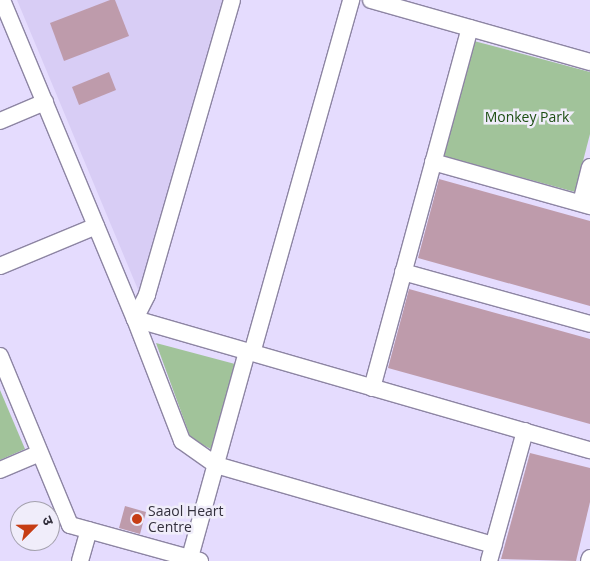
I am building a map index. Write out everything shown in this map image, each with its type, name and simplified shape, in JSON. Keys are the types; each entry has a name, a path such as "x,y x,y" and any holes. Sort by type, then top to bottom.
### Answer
{"street":[{"path":"2,0 135,319 182,441 216,465 492,553 525,431"},
{"path":"135,319 147,295 232,0"},
{"path":"0,356 68,522 89,530 193,560 216,465 352,0"},
{"path":"371,0 590,62"},
{"path":"372,388 470,28"},
{"path":"0,121 45,102"},
{"path":"433,162 585,204 590,167"},
{"path":"0,266 96,226"},
{"path":"403,272 590,324"},
{"path":"135,319 590,450"},
{"path":"0,470 40,453"},
{"path":"80,561 89,530"}],"shaded area":[{"path":"17,0 225,0 139,292"}],"green space":[{"name":"Monkey Park","path":"474,41 590,72 590,134 575,192 443,156"},
{"path":"156,343 235,364 211,449 191,439"},
{"path":"0,390 25,449 0,460"}],"building":[{"path":"110,0 115,0 129,36 64,61 50,23"},
{"path":"109,72 116,90 79,105 72,87"},
{"path":"439,179 590,221 590,306 418,258"},
{"path":"409,289 590,339 590,424 388,368"},
{"path":"530,453 590,468 590,502 576,561 501,559"},
{"path":"125,506 146,512 140,534 119,528"}],"place":[{"name":"Saaol Heart Centre","path":"137,519"}]}
